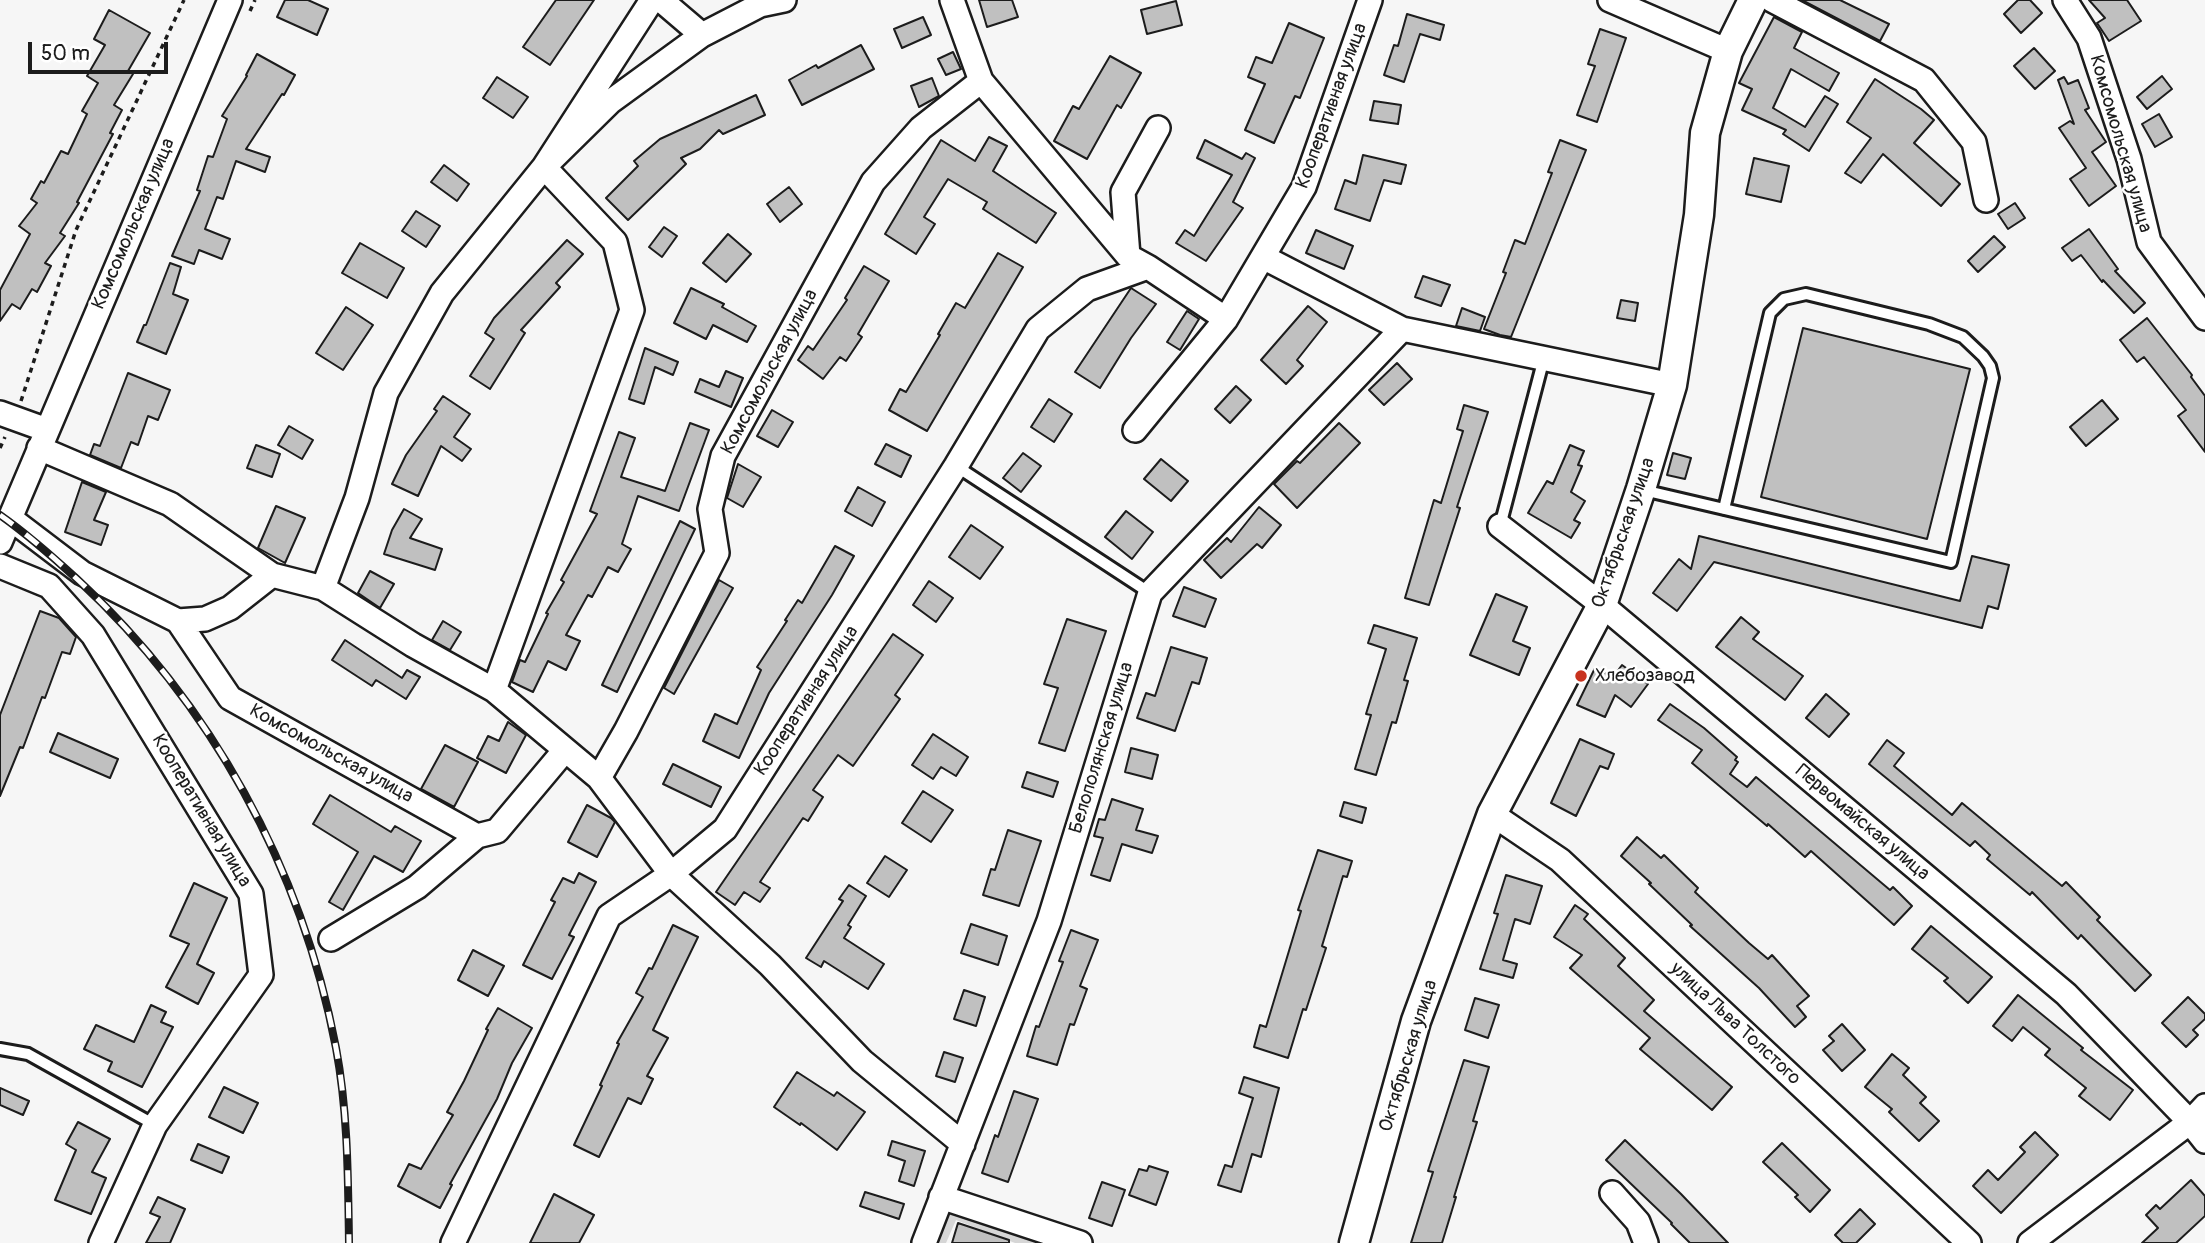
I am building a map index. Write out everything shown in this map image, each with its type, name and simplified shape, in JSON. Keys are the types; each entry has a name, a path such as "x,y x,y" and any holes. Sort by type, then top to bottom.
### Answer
{"street":[{"name":"Комсомольская улица","path":"0,542 230,0"},
{"path":"323,588 357,498 386,393 442,293 544,167 652,0"},
{"path":"661,0 702,35"},
{"path":"544,167 610,102 702,35 760,5 785,0"},
{"path":"952,0 981,81 1138,261 1226,319"},
{"name":"Кооперативная улица","path":"1135,430 1226,319 1304,187 1370,0"},
{"path":"1610,0 1728,51"},
{"name":"Октябрьская улица","path":"1354,1243 1416,1021 1492,814 1602,605 1641,489 1672,385 1699,215 1705,133 1728,51 1753,0"},
{"path":"1772,0 1924,80 1974,142 1986,200"},
{"name":"Комсомольская улица","path":"2066,0 2089,38 2129,159 2149,242 2205,318"},
{"name":"Комсомольская улица","path":"599,778 718,553 710,509 723,456 873,182 921,128 981,81"},
{"path":"1138,261 1123,192 1158,128"},
{"path":"495,690 632,310 615,242 544,167"},
{"path":"1263,257 1402,329 1672,385"},
{"name":"Кооперативная улица","path":"453,1243 609,916 671,874 725,829 956,466 1038,329 1087,289 1138,261"},
{"name":"Белополянская улица","path":"924,1243 1049,921 1150,593 1402,329"},
{"path":"8,415 43,439 170,504 272,575 323,588 412,645 495,690 599,778 671,874 770,965 862,1061 962,1144"},
{"path":"11,519 82,573 178,621 205,619 230,608 272,575"},
{"name":"Первомайская улица","path":"1500,526 1602,605 2066,994 2198,1114 2205,1141"},
{"name":"Кооперативная улица","path":"0,566 49,586 93,635 251,894 261,975 155,1125 101,1243"},
{"name":"Комсомольская улица","path":"178,621 230,698 477,836"},
{"path":"331,939 417,887 477,836 497,831 565,750"},
{"name":"улица Льва Толстого","path":"1492,814 1560,860 1969,1243"},
{"path":"2030,1243 2198,1114"},
{"path":"1612,1193 1638,1222 1646,1243"},
{"path":"941,1197 1080,1243"}],"lane":[{"path":"1641,489 1724,509 1951,562 1993,378 1990,366 1963,337 1929,324 1806,294 1784,299 1770,313 1724,509"},
{"path":"1500,526 1544,358"},
{"path":"956,466 1150,593"},
{"path":"0,1049 28,1054 155,1125"}],"path":[{"path":"0,448 8,415 76,230 184,0"}],"shaded area":[{"path":"952,1212 965,1214 1040,1243 1015,1243 956,1220 946,1243 935,1243 942,1224"}],"building":[{"path":"285,0 308,0 328,9 317,35 277,17"},
{"path":"556,0 594,0 550,65 523,47"},
{"path":"979,0 1012,0 1018,17 987,27"},
{"path":"1802,0 1840,0 1889,24 1880,41"},
{"path":"2018,0 2030,0 2042,13 2021,33 2004,14"},
{"path":"2089,0 2127,0 2141,21 2109,41 2097,23 2105,18"},
{"path":"1176,1 1182,25 1147,34 1141,10"},
{"path":"109,10 150,33 128,71 133,74 114,105 122,110 110,133 113,134 77,202 79,203 60,233 65,236 45,263 51,266 37,292 32,289 20,309 12,304 0,321 0,290 30,234 19,226 37,203 31,199 41,181 44,183 61,151 68,154 87,114 82,111 98,83 87,76 105,45 94,39"},
{"path":"1407,14 1444,25 1440,40 1420,34 1404,82 1384,75 1394,45 1398,46"},
{"path":"923,17 931,35 902,48 894,29"},
{"path":"1774,17 1802,32 1794,48 1839,73 1829,91 1791,69 1773,108 1805,127 1825,96 1838,104 1809,151 1783,134 1786,130 1742,110 1752,89 1739,83"},
{"path":"1289,23 1324,38 1300,98 1295,96 1274,143 1245,130 1265,84 1248,77 1256,57 1272,63"},
{"path":"1600,29 1626,38 1597,122 1577,115 1595,66 1588,64"},
{"path":"861,45 874,69 802,105 789,80"},
{"path":"2034,48 2055,71 2035,89 2014,66"},
{"path":"953,52 961,69 946,75 938,59"},
{"path":"257,54 295,75 246,149 270,157 265,172 236,161 223,199 217,197 205,229 230,239 222,259 199,250 194,264 172,256 200,191 197,190 208,156 213,157 227,119 222,116 247,76"},
{"path":"1110,56 1141,73 1121,108 1117,105 1087,159 1054,141 1073,106 1079,109"},
{"path":"2162,76 2172,89 2147,109 2137,97"},
{"path":"497,77 528,97 513,118 483,98"},
{"path":"2064,77 2068,84 2078,80 2089,108 2085,110 2106,142 2092,152 2116,186 2089,206 2070,179 2086,168 2059,128 2070,121 2074,124 2058,80"},
{"path":"932,78 939,96 919,107 911,86"},
{"path":"1875,79 1934,120 1914,143 1960,184 1941,206 1883,154 1861,183 1845,173 1871,138 1847,122"},
{"path":"756,95 765,115 723,134 719,130 700,149 681,158 686,164 628,220 606,198 638,166 634,161 660,139"},
{"path":"1374,101 1401,105 1398,124 1370,120"},
{"path":"2159,114 2172,137 2155,147 2142,124"},
{"path":"989,137 1007,146 993,171 1056,213 1036,243 983,209 987,202 948,179 924,217 935,224 916,254 885,234 941,140 975,161"},
{"path":"1205,140 1242,159 1246,153 1255,158 1233,202 1243,208 1206,261 1176,243 1185,230 1194,236 1232,175 1197,158"},
{"path":"1560,140 1586,150 1511,337 1500,335 1484,329 1506,273 1503,272 1515,240 1525,244 1552,173 1548,172"},
{"path":"1363,155 1406,165 1401,184 1384,180 1370,221 1335,209 1345,180 1356,184"},
{"path":"1754,158 1789,166 1781,202 1746,194"},
{"path":"444,165 469,184 457,201 431,182"},
{"path":"789,187 802,204 780,222 767,204"},
{"path":"2015,203 2025,218 2008,229 1998,214"},
{"path":"416,211 440,226 426,247 402,231"},
{"path":"664,227 677,236 662,257 649,247"},
{"path":"2089,229 2118,269 2115,271 2145,303 2134,313 2103,280 2102,282 2081,255 2072,261 2062,248"},
{"path":"1316,230 1353,246 1344,269 1306,253"},
{"path":"728,234 751,254 726,282 703,263"},
{"path":"1994,236 2005,247 1978,272 1968,261"},
{"path":"567,240 583,254 556,283 560,287 521,330 525,333 490,389 470,376 494,339 485,333 494,318"},
{"path":"360,243 404,268 387,298 342,273"},
{"path":"998,253 1023,267 927,431 889,410 900,389 906,392 956,303 965,308"},
{"path":"170,263 181,267 173,294 188,300 166,354 137,342"},
{"path":"864,266 889,281 858,334 862,337 846,361 840,357 823,379 798,360 808,346 813,350 847,300 845,298"},
{"path":"1423,276 1450,285 1441,306 1415,297"},
{"path":"691,288 724,304 722,307 756,326 747,342 713,325 706,339 674,323"},
{"path":"1131,288 1156,304 1100,388 1075,372"},
{"path":"1621,300 1638,303 1635,321 1617,318"},
{"path":"1308,306 1327,322 1297,360 1303,366 1286,384 1261,360"},
{"path":"346,307 373,325 343,370 316,353"},
{"path":"1462,308 1485,317 1480,331 1456,326"},
{"path":"1187,311 1199,319 1180,350 1167,342"},
{"path":"2147,318 2205,396 2205,452 2178,416 2186,410 2144,357 2137,362 2120,340"},
{"path":"1803,328 1970,369 1927,539 1761,497"},
{"path":"645,348 678,362 673,375 655,367 644,404 629,399"},
{"path":"1397,363 1412,379 1384,405 1369,390"},
{"path":"726,371 743,378 731,407 695,392 700,379 719,387"},
{"path":"128,373 170,390 158,420 148,416 138,445 131,442 121,468 90,455 94,444 100,446"},
{"path":"1236,386 1251,400 1230,423 1215,409"},
{"path":"443,396 470,414 454,437 471,449 462,461 441,446 418,496 392,484 406,455 437,411 434,409"},
{"path":"1049,399 1072,414 1054,442 1031,427"},
{"path":"2102,400 2118,419 2086,446 2070,427"},
{"path":"1464,405 1488,412 1429,605 1405,598 1434,500 1441,503 1463,431 1457,429"},
{"path":"772,410 793,422 778,447 757,436"},
{"path":"690,423 709,430 679,511 638,496 622,544 631,549 618,572 608,567 592,597 588,595 566,635 580,641 566,670 548,661 533,692 512,682 520,660 525,662 548,614 546,613 564,582 561,580 597,514 590,511 619,432 635,438 621,477 665,491"},
{"path":"1339,423 1360,443 1297,508 1274,484 1297,461 1300,463"},
{"path":"289,426 313,440 302,459 278,445"},
{"path":"886,444 911,456 901,477 875,464"},
{"path":"256,445 280,454 272,477 247,468"},
{"path":"1570,445 1584,451 1578,465 1582,466 1571,492 1585,501 1574,520 1580,523 1571,538 1528,513 1547,481 1553,484"},
{"path":"1023,453 1041,466 1021,492 1003,478"},
{"path":"1673,453 1691,458 1685,479 1667,475"},
{"path":"1161,459 1188,481 1171,501 1144,479"},
{"path":"738,464 761,477 743,507 727,498"},
{"path":"82,482 106,492 94,520 108,525 101,545 65,532"},
{"path":"858,487 885,502 872,526 845,511"},
{"path":"276,506 305,518 285,563 258,548"},
{"path":"1259,507 1281,525 1262,548 1257,544 1221,578 1204,560 1227,538 1231,542"},
{"path":"404,509 422,519 410,538 442,549 435,570 384,554 392,530"},
{"path":"1126,511 1153,532 1132,559 1105,537"},
{"path":"680,521 695,529 617,692 602,685"},
{"path":"971,525 1003,547 980,579 949,557"},
{"path":"1699,536 1960,601 1972,556 2009,565 1998,609 1988,606 1982,628 1714,562 1677,611 1653,593 1679,559 1691,569"},
{"path":"835,546 854,556 769,693 739,758 703,741 715,714 737,724 761,670 757,667 798,600 802,603"},
{"path":"370,571 394,584 380,608 358,593"},
{"path":"719,580 733,588 674,694 664,688"},
{"path":"929,581 953,598 936,622 913,605"},
{"path":"1184,587 1216,599 1205,627 1173,616"},
{"path":"1496,594 1527,607 1513,641 1530,648 1519,675 1470,655"},
{"path":"40,611 59,618 76,637 70,654 62,652 45,698 42,697 23,748 20,747 0,796 0,715"},
{"path":"1741,617 1759,632 1753,639 1803,676 1785,700 1716,647"},
{"path":"1067,619 1106,631 1065,751 1039,743 1058,688 1044,684"},
{"path":"443,621 461,632 450,650 432,640"},
{"path":"1374,625 1417,638 1404,680 1408,681 1396,723 1392,722 1376,775 1355,769 1371,715 1366,714 1386,649 1368,643"},
{"path":"893,634 923,655 895,695 900,699 853,766 838,755 813,790 823,797 808,821 803,818 760,882 770,888 760,902 744,892 735,905 716,892"},
{"path":"345,640 402,678 407,670 420,677 406,699 376,680 372,686 332,660"},
{"path":"1171,647 1207,658 1199,684 1192,682 1175,731 1137,718 1146,693 1155,696"},
{"path":"1622,665 1648,684 1631,707 1615,695 1605,717 1577,705 1595,668 1613,677"},
{"path":"1826,694 1849,714 1829,737 1806,718"},
{"path":"1670,704 1704,728 1737,757 1735,760 1738,762 1730,774 1747,787 1756,777 1890,890 1893,887 1912,906 1894,925 1811,851 1805,857 1768,824 1767,826 1692,763 1702,750 1658,720"},
{"path":"508,722 526,735 506,773 477,758 488,736 499,741"},
{"path":"58,733 118,759 110,778 50,752"},
{"path":"933,734 968,757 956,776 941,767 933,779 912,765"},
{"path":"1580,739 1614,754 1608,769 1600,766 1576,816 1551,803"},
{"path":"1887,740 1904,753 1894,766 1952,815 1962,803 2062,886 2066,882 2100,917 2097,920 2151,975 2135,991 2081,935 2078,939 2032,892 2030,895 1987,859 1990,855 1975,841 1970,846 1869,764"},
{"path":"445,745 478,762 454,807 421,789"},
{"path":"1131,748 1158,755 1152,779 1125,772"},
{"path":"673,764 721,787 711,807 663,784"},
{"path":"1027,772 1058,782 1053,797 1022,787"},
{"path":"923,791 953,810 931,842 902,823"},
{"path":"330,795 391,832 395,826 421,841 403,872 374,856 343,910 329,902 358,852 313,824"},
{"path":"1112,799 1143,809 1136,830 1158,836 1152,853 1122,844 1110,881 1091,875 1103,838 1094,836 1099,819 1105,820"},
{"path":"1344,802 1366,808 1362,823 1340,816"},
{"path":"587,805 615,822 597,857 568,842"},
{"path":"1008,830 1041,841 1019,906 983,895 991,869 995,870"},
{"path":"1637,837 1661,858 1664,855 1698,888 1695,892 1768,959 1772,955 1809,996 1797,1006 1806,1017 1795,1027 1759,988 1690,926 1692,925 1649,884 1651,883 1621,856"},
{"path":"1318,850 1352,861 1347,877 1343,876 1322,946 1326,948 1288,1058 1254,1047 1260,1025 1266,1027 1301,911 1298,910"},
{"path":"885,856 907,870 889,897 867,883"},
{"path":"579,873 596,882 569,935 574,937 552,979 523,965 555,902 551,900 563,878 574,883"},
{"path":"1506,875 1542,886 1530,924 1515,919 1503,960 1517,964 1513,978 1480,969 1498,914 1494,913"},
{"path":"194,883 227,898 197,964 214,973 198,1004 166,987 189,944 170,936"},
{"path":"849,885 866,896 848,925 851,927 844,938 884,964 868,989 824,961 821,967 806,958 843,901 839,899"},
{"path":"1575,905 1588,914 1584,919 1625,958 1618,966 1654,1000 1644,1011 1732,1087 1712,1110 1640,1049 1650,1038 1570,968 1582,955 1554,937"},
{"path":"971,924 1007,936 998,965 961,953"},
{"path":"673,925 698,937 653,1030 668,1038 647,1076 653,1079 641,1104 628,1098 599,1157 574,1145 602,1086 600,1085 619,1044 617,1043 643,997 636,993 649,968 652,969"},
{"path":"1931,926 1992,977 1968,1003 1944,981 1948,978 1912,949"},
{"path":"1071,930 1098,940 1080,986 1087,989 1074,1025 1070,1024 1057,1065 1027,1056 1036,1026 1039,1027 1063,962 1059,961"},
{"path":"473,950 504,966 488,996 458,980"},
{"path":"964,990 985,997 976,1026 954,1019"},
{"path":"2018,995 2083,1048 2081,1050 2133,1090 2110,1120 2079,1096 2086,1088 2045,1055 2050,1049 2023,1027 2012,1041 1993,1026"},
{"path":"2188,997 2205,1014 2205,1019 2193,1030 2198,1035 2186,1047 2162,1023"},
{"path":"1475,998 1499,1005 1488,1038 1465,1030"},
{"path":"151,1005 166,1012 161,1022 173,1027 142,1087 108,1071 112,1062 84,1049 96,1025 134,1042"},
{"path":"498,1008 532,1028 440,1208 398,1186 409,1164 421,1169 453,1115 447,1112"},
{"path":"1842,1024 1865,1050 1842,1071 1823,1050 1834,1041 1829,1036"},
{"path":"944,1052 963,1058 955,1082 936,1076"},
{"path":"1892,1054 1909,1068 1903,1075 1926,1097 1920,1103 1939,1121 1919,1141 1889,1112 1892,1109 1865,1087"},
{"path":"1464,1060 1489,1067 1473,1121 1477,1122 1456,1197 1442,1243 1411,1243 1433,1172 1428,1171"},
{"path":"797,1072 834,1096 837,1092 865,1112 837,1150 774,1107"},
{"path":"1244,1077 1279,1088 1261,1157 1252,1154 1241,1192 1218,1185 1225,1165 1232,1167 1253,1098 1239,1093"},
{"path":"224,1087 258,1103 243,1133 209,1117"},
{"path":"0,1088 29,1101 23,1115 0,1105"},
{"path":"1014,1091 1038,1099 1008,1182 982,1173"},
{"path":"78,1122 110,1139 92,1172 106,1178 91,1214 55,1200 76,1150 66,1144"},
{"path":"2035,1132 2058,1155 2001,1213 1973,1186 1988,1170 1998,1180 2025,1152 2020,1147"},
{"path":"1625,1140 1728,1243 1690,1243 1606,1160"},
{"path":"892,1141 925,1151 914,1186 899,1181 905,1161 888,1155"},
{"path":"1782,1143 1830,1190 1810,1212 1795,1197 1798,1195 1763,1162"},
{"path":"198,1144 229,1157 222,1173 191,1160"},
{"path":"1149,1166 1168,1172 1156,1205 1129,1195 1139,1169 1147,1171"},
{"path":"2191,1180 2205,1196 2205,1216 2176,1243 2142,1243 2158,1228 2146,1215 2156,1205 2160,1209"},
{"path":"1102,1182 1125,1190 1112,1226 1089,1218"},
{"path":"865,1192 904,1204 899,1219 860,1206"},
{"path":"554,1194 594,1215 579,1243 530,1243"},
{"path":"158,1197 185,1209 170,1243 146,1243 160,1217 150,1213"},
{"path":"1860,1209 1875,1224 1856,1243 1843,1243 1835,1235"},
{"path":"958,1223 1009,1240 1009,1243 952,1243"}],"railway":[{"path":"0,515 77,579 125,627 169,679 209,734 244,792 274,853 300,916 321,981 336,1048 345,1121 349,1243"}],"place":[{"name":"Хлебозавод","path":"1581,676"}]}
